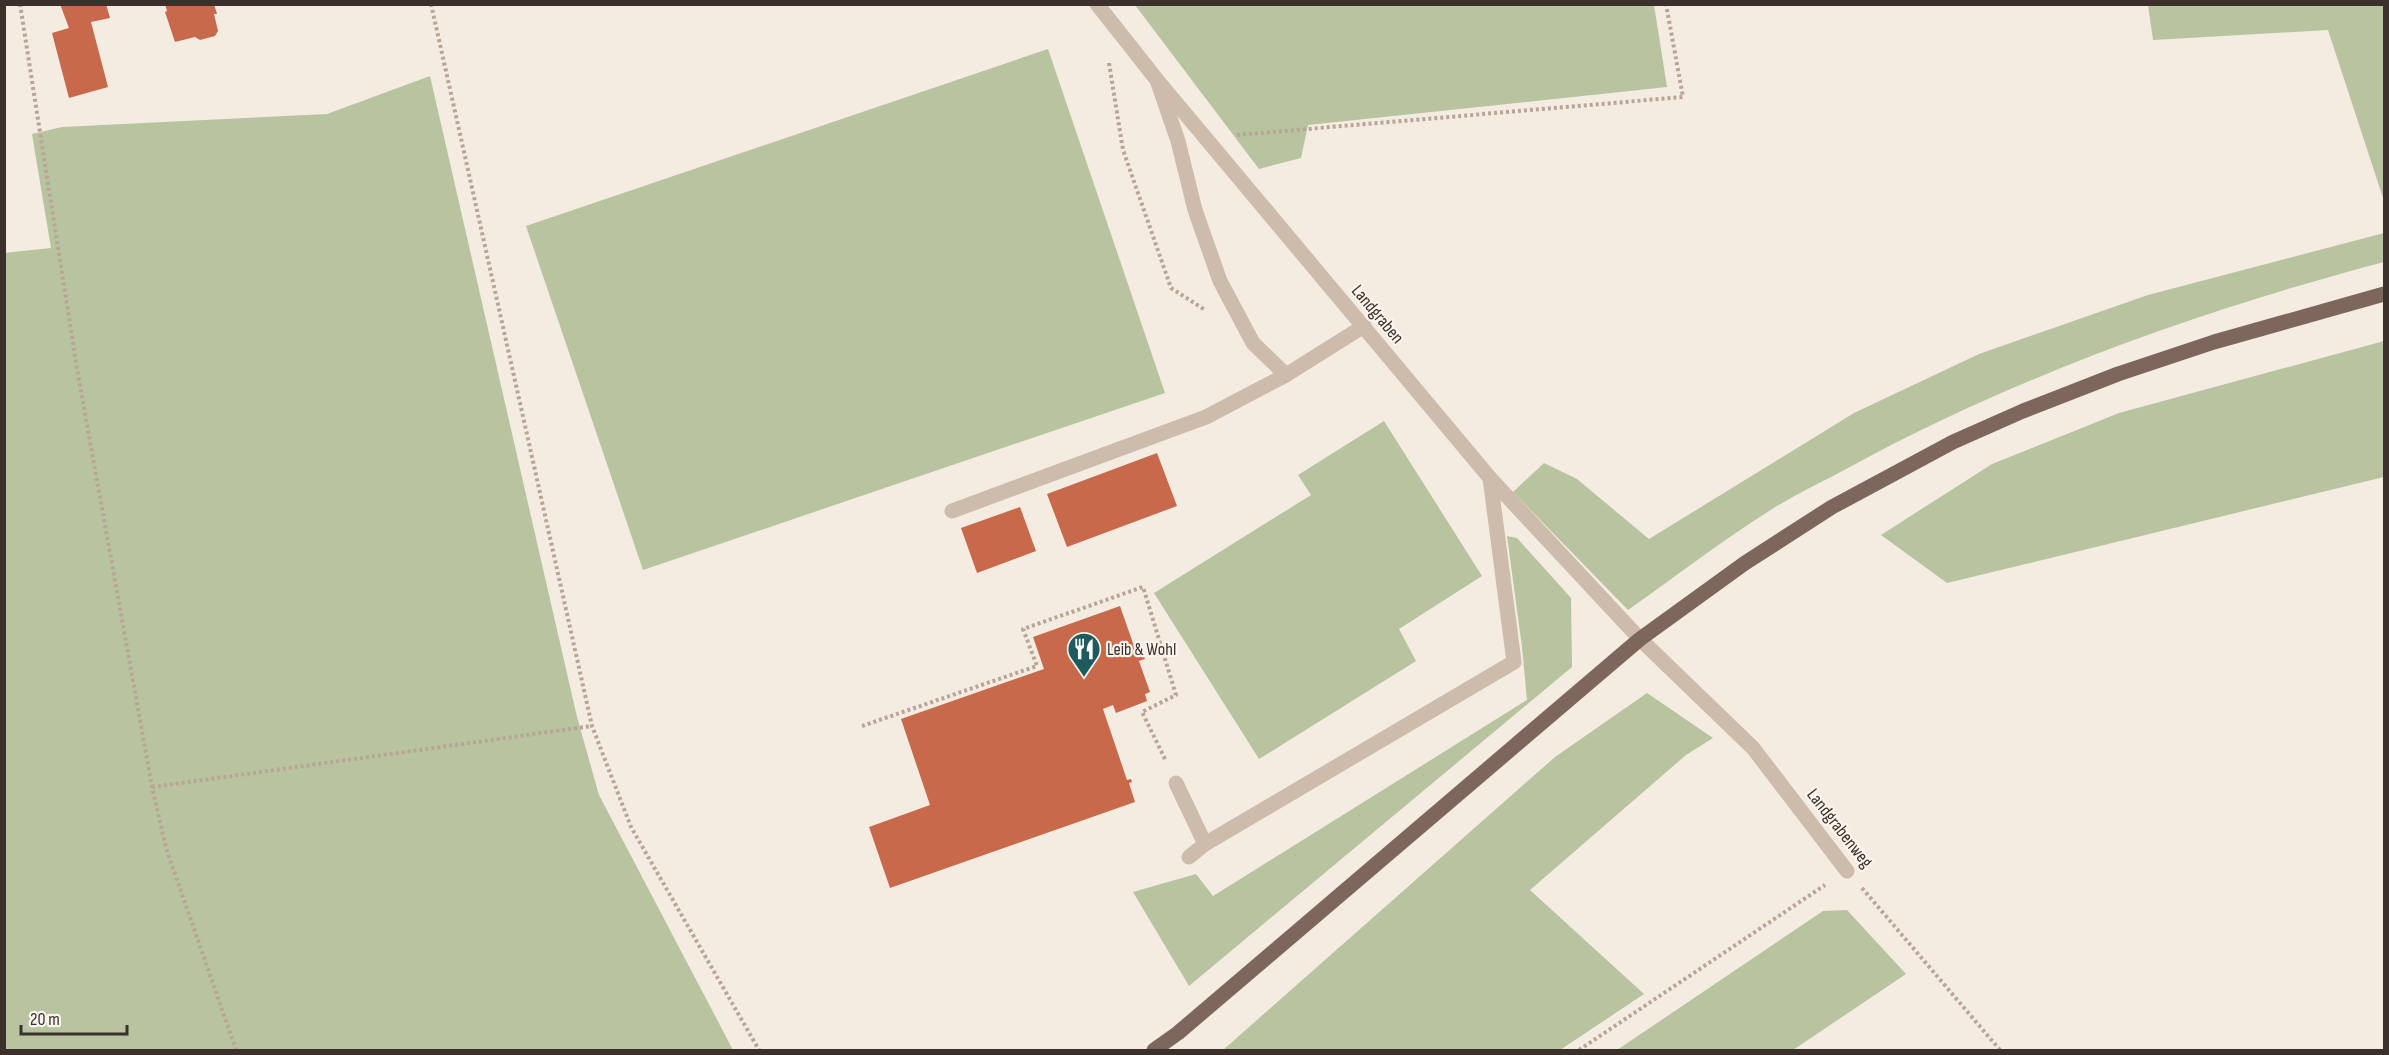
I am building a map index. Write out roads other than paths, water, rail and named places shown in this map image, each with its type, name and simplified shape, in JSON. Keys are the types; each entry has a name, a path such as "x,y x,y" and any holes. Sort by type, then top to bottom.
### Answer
{"main road":[{"path":"1154,1050 1178,1033 1640,639 1745,563 1832,507 1953,442 2023,411 2118,374 2214,342 2385,294"}],"street":[{"name":"Landgraben","path":"1097,4 1205,138 1490,478 1640,639"},
{"path":"1157,80 1178,141 1195,210 1220,281 1253,342 1286,375"},
{"path":"952,512 1206,417 1286,375 1364,326"},
{"path":"1189,857 1205,844 1514,662 1490,478"},
{"name":"Landgrabenweg","path":"1640,639 1754,748 1847,871"},
{"path":"1176,783 1205,844"}],"place":[{"name":"Leib & Wohl","path":"1084,678"}]}
